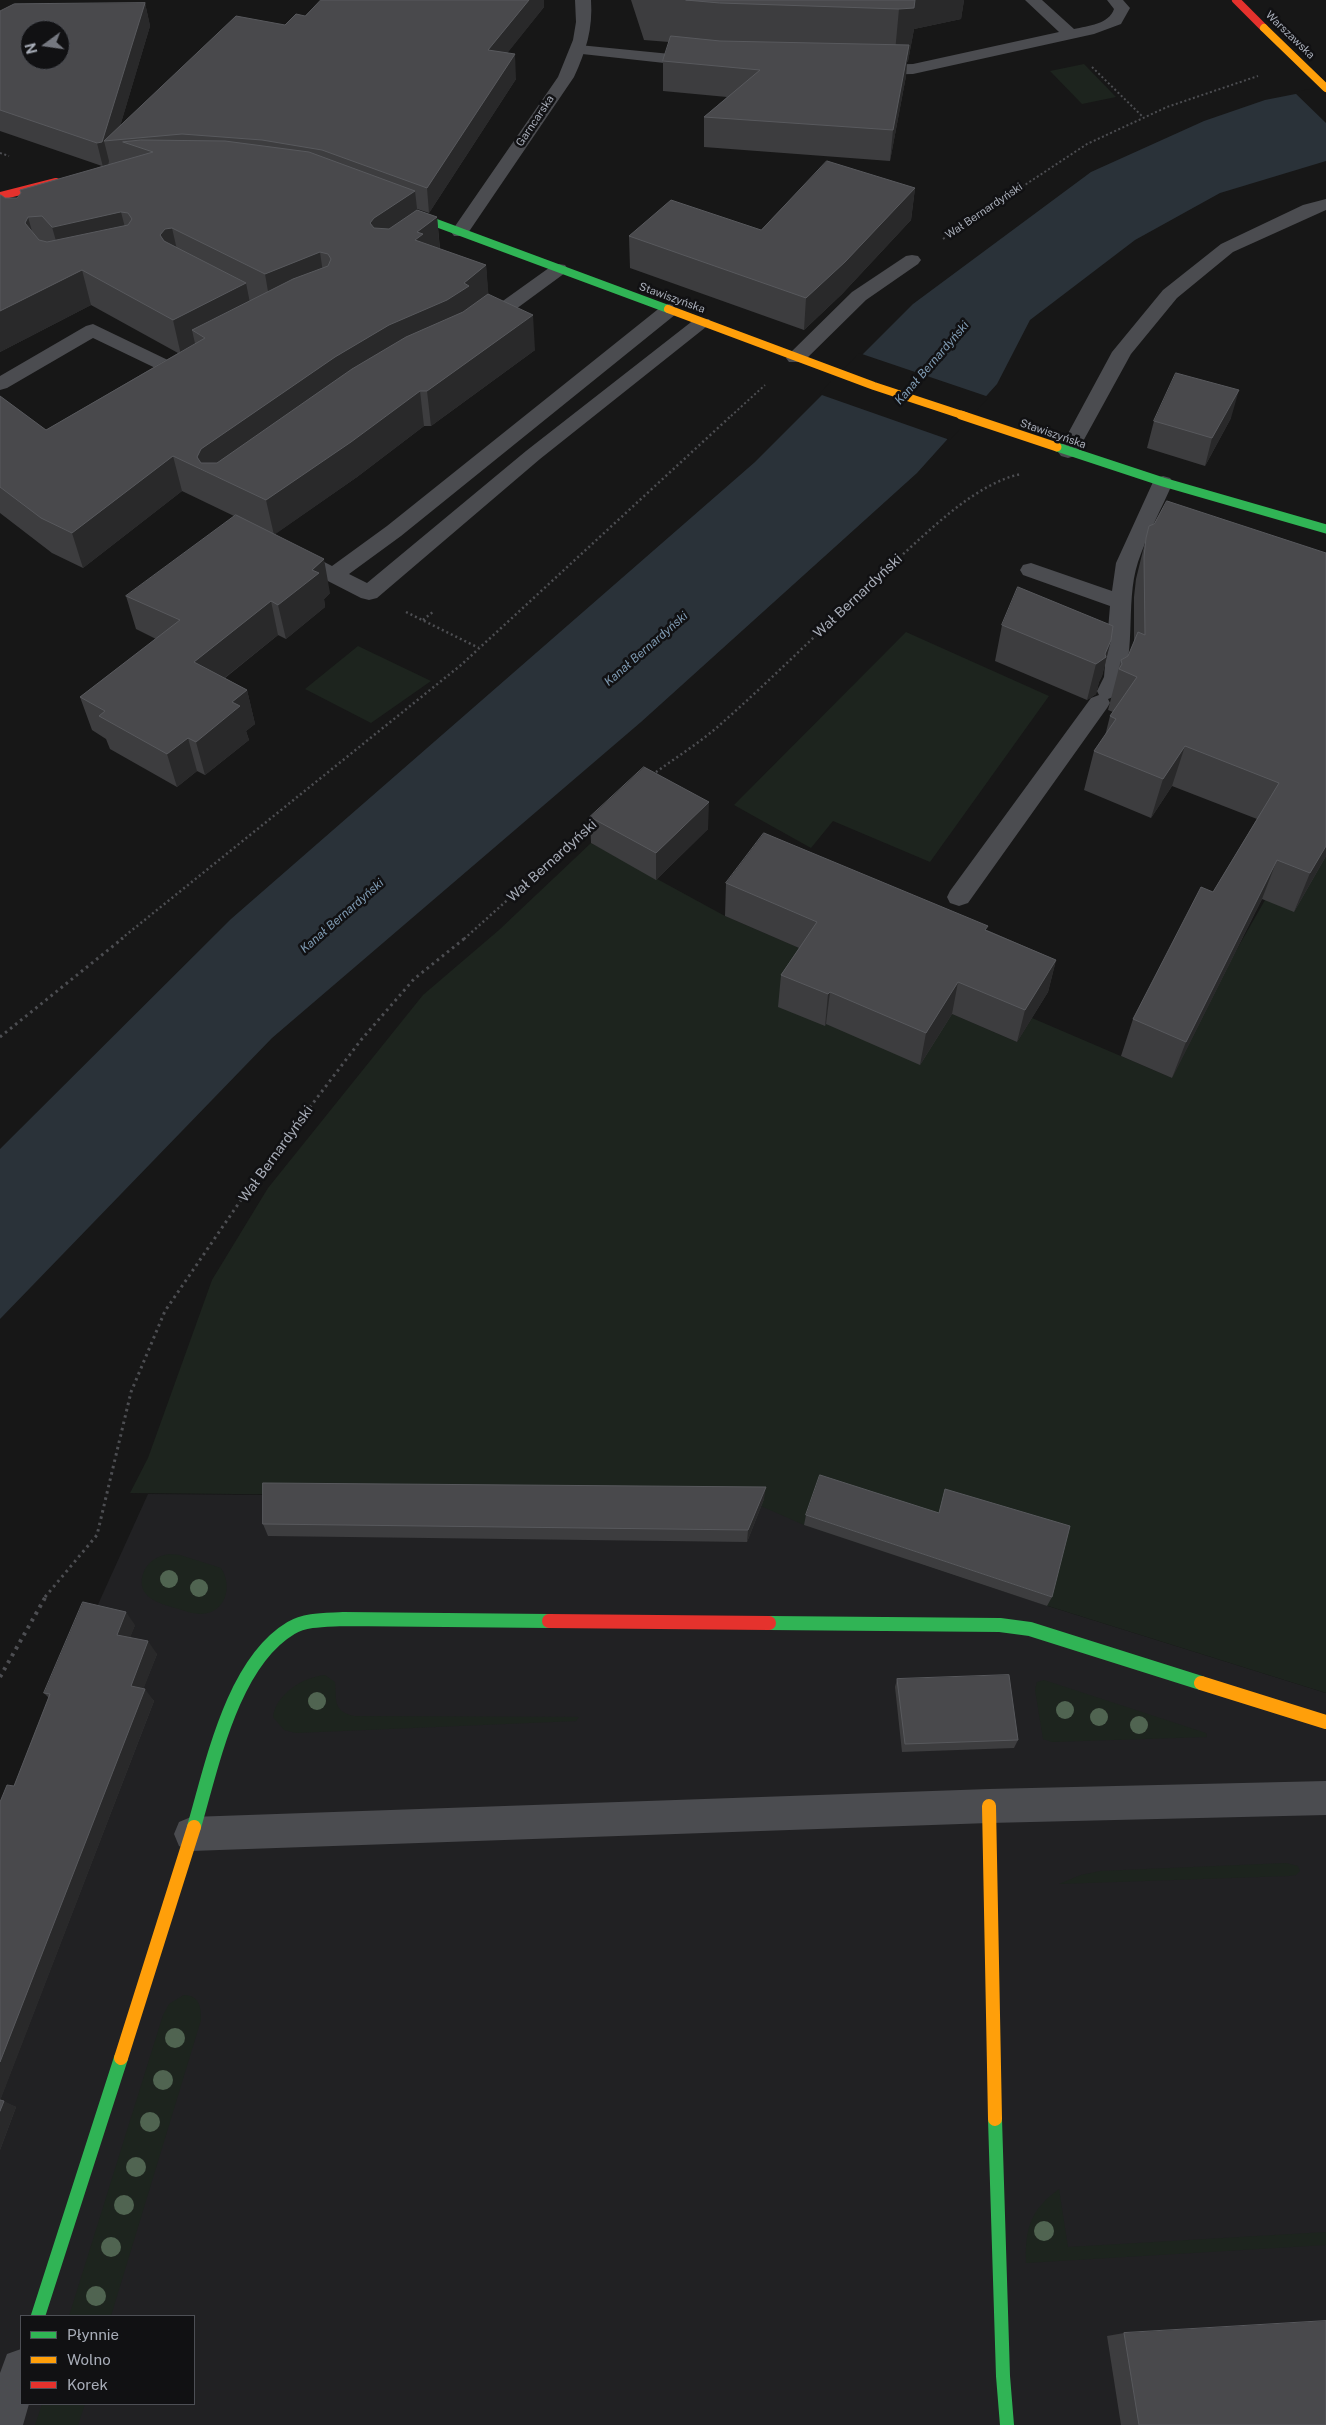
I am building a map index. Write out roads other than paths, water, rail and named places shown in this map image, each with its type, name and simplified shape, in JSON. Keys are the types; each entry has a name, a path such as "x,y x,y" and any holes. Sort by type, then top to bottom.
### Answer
{"street":[{"name":"Garncarska","path":"460,232 566,76 578,50 585,24 583,0"},
{"path":"1034,0 1066,35"},
{"path":"850,69 913,69 1066,35 1112,23 1120,16 1122,8 1115,0"},
{"name":"Warszawska","path":"1236,0 1326,88"},
{"path":"578,50 719,64"},
{"path":"2,203 68,180"},
{"path":"1068,452 1122,352 1170,294 1227,248 1309,209 1326,204"},
{"name":"Stawiszyńska","path":"393,207 801,360 1035,441 1163,482 1326,529"},
{"path":"420,236 437,224"},
{"path":"801,360 859,296 912,260"},
{"path":"467,335 559,269"},
{"path":"335,574 394,531 669,310"},
{"path":"275,546 335,574 369,593 533,455 702,323"},
{"path":"0,384 93,330 172,370 205,353"},
{"path":"959,897 1104,697 1115,677 1121,602 1127,563 1163,482"},
{"path":"1031,570 1121,602"},
{"path":"38,2315 236,1698 256,1658 279,1635 305,1623 343,1619 1000,1624 1030,1629 1326,1722"},
{"path":"191,1834 990,1806 1326,1798"},
{"path":"990,1806 996,2194 1003,2376 1007,2425"},
{"path":"3,2425 20,2371"}],"water":[{"name":"Kanał Bernardyński","path":"1326,88 1326,161 1220,193 1135,240 1030,320 997,384 917,473 641,722 272,1038 0,1319 0,1149 231,919 755,462 913,304 1091,172 1204,121 1265,100"}]}
